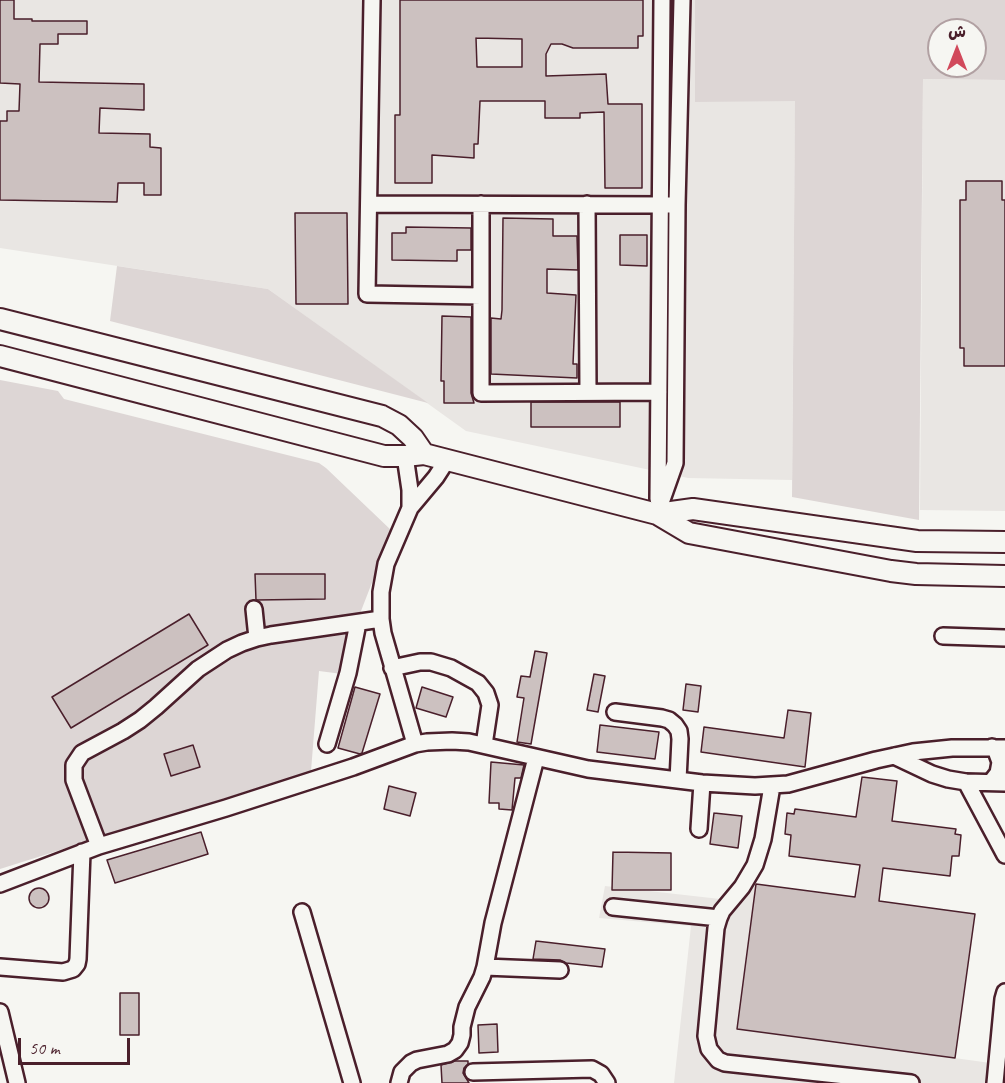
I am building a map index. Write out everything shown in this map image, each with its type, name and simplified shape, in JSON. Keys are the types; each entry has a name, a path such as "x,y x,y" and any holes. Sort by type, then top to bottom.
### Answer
{"main road":[{"path":"0,319 382,416 399,425 413,438 415,455"},
{"path":"0,356 384,456 415,455 447,460 657,514 689,533 891,571 916,574 1005,576"},
{"path":"657,514 693,509 917,541 1005,542"}],"lane":[{"path":"372,0 368,294 481,296"},
{"path":"657,514 662,0"},
{"path":"657,514 675,463 677,205 682,0"},
{"path":"369,204 677,205"},
{"path":"481,204 481,393 659,392"},
{"path":"587,204 588,392"},
{"path":"410,508 415,455"},
{"path":"415,744 383,633 381,592 386,564 410,508 447,460"},
{"path":"254,609 257,638"},
{"path":"99,846 74,780 74,765 88,749 140,720 198,669 227,650 257,638 381,619"},
{"path":"327,744 348,673 358,623"},
{"path":"943,636 1005,638"},
{"path":"392,668 431,662 451,668 478,683 486,693 490,705 484,746"},
{"path":"615,712 662,718 675,725 680,738 678,780"},
{"path":"1,882 99,846 279,791 415,744 440,741 469,742 588,769 702,783 772,786 804,780 894,756 952,748 999,748 1000,768 995,778 998,783"},
{"path":"948,779 946,766 952,748"},
{"path":"894,756 948,779 998,783"},
{"path":"399,1083 402,1072 411,1063 448,1054 460,1043 467,1007 485,967 493,923 536,758"},
{"path":"966,782 1005,855"},
{"path":"699,829 702,783"},
{"path":"772,786 763,839 754,865 742,887 722,911 716,928 706,1036 709,1049 713,1055 725,1063 910,1083"},
{"path":"0,967 63,972 73,969 77,964 82,852"},
{"path":"614,907 719,918"},
{"path":"302,912 352,1083"},
{"path":"485,967 560,970"},
{"path":"995,1083 1005,992"},
{"path":"0,1012 17,1083"},
{"path":"473,1072 592,1070 601,1074 607,1083"}],"shaded area":[{"path":"0,0 796,0 792,480 688,478 466,431 268,289 0,248"},
{"path":"695,0 1005,0 1005,80 923,79 919,520 792,497 795,101 695,102"},
{"path":"923,79 1005,80 1005,511 920,510"},
{"path":"117,266 268,289 428,403 110,321"},
{"path":"0,380 58,391 64,399 319,463 392,531 361,611 350,675 319,671 311,771 0,869"},
{"path":"738,883 756,884 737,1028 1005,1065 1005,1083 674,1083 691,926 599,918 605,886 720,899"}],"building":[{"path":"0,0 14,0 14,19 87,21 87,34 58,34 58,44 40,44 39,82 144,84 144,110 100,108 99,133 150,134 150,147 161,148 161,195 144,195 144,183 118,183 117,202 0,200 0,121 7,121 7,111 19,111 20,84 0,83"},
{"path":"400,0 643,0 643,36 638,36 638,48 573,48 562,44 551,44 546,54 546,76 606,74 608,104 642,104 642,188 605,188 604,112 580,113 580,118 545,118 545,101 480,101 478,144 474,144 474,158 432,155 432,183 395,183 395,115 400,115","holes":["476,38 522,39 522,67 477,67"]},
{"path":"966,181 1002,181 1002,200 1005,200 1005,366 964,366 964,348 960,348 960,200 966,200"},
{"path":"295,213 347,213 348,304 296,304"},
{"path":"503,218 553,219 553,236 577,236 578,270 547,269 547,293 576,295 573,364 577,364 577,378 491,374 491,318 501,319 502,310"},
{"path":"406,227 471,228 471,250 457,250 457,261 392,260 392,233 406,233"},
{"path":"620,235 647,235 647,266 620,265"},
{"path":"442,316 471,317 471,393 474,403 444,403 444,381 441,381"},
{"path":"531,402 620,402 620,427 531,427"},
{"path":"255,574 325,574 325,599 256,600"},
{"path":"189,614 208,645 71,728 52,697"},
{"path":"535,651 547,653 531,744 517,742 524,698 517,697 521,676 530,677"},
{"path":"594,674 605,676 598,712 587,710"},
{"path":"686,684 701,686 698,712 683,710"},
{"path":"355,687 380,694 360,754 338,748"},
{"path":"422,687 453,697 446,717 416,708"},
{"path":"788,710 811,713 805,767 701,752 704,727 784,738"},
{"path":"600,725 659,732 655,759 597,752"},
{"path":"193,745 200,767 171,776 164,754"},
{"path":"491,762 524,765 521,778 515,778 512,810 499,809 499,803 489,803"},
{"path":"862,777 897,781 892,821 956,829 955,834 961,835 959,856 952,856 950,876 883,868 879,901 975,914 955,1058 737,1029 756,884 855,897 860,865 789,856 791,835 785,834 787,813 794,814 795,809 856,817"},
{"path":"389,786 416,793 410,816 384,809"},
{"path":"714,813 742,816 738,848 710,844"},
{"path":"201,832 208,854 115,883 107,860"},
{"path":"613,852 671,853 671,890 612,890"},
{"path":"39,888 46,891 49,898 46,905 39,908 32,905 29,898 32,891"},
{"path":"536,941 605,949 602,967 566,963 560,960 533,959"},
{"path":"120,993 139,993 139,1035 120,1035"},
{"path":"497,1024 498,1052 479,1053 478,1025"},
{"path":"455,1061 468,1061 463,1073 469,1083 442,1083 441,1065"}]}
